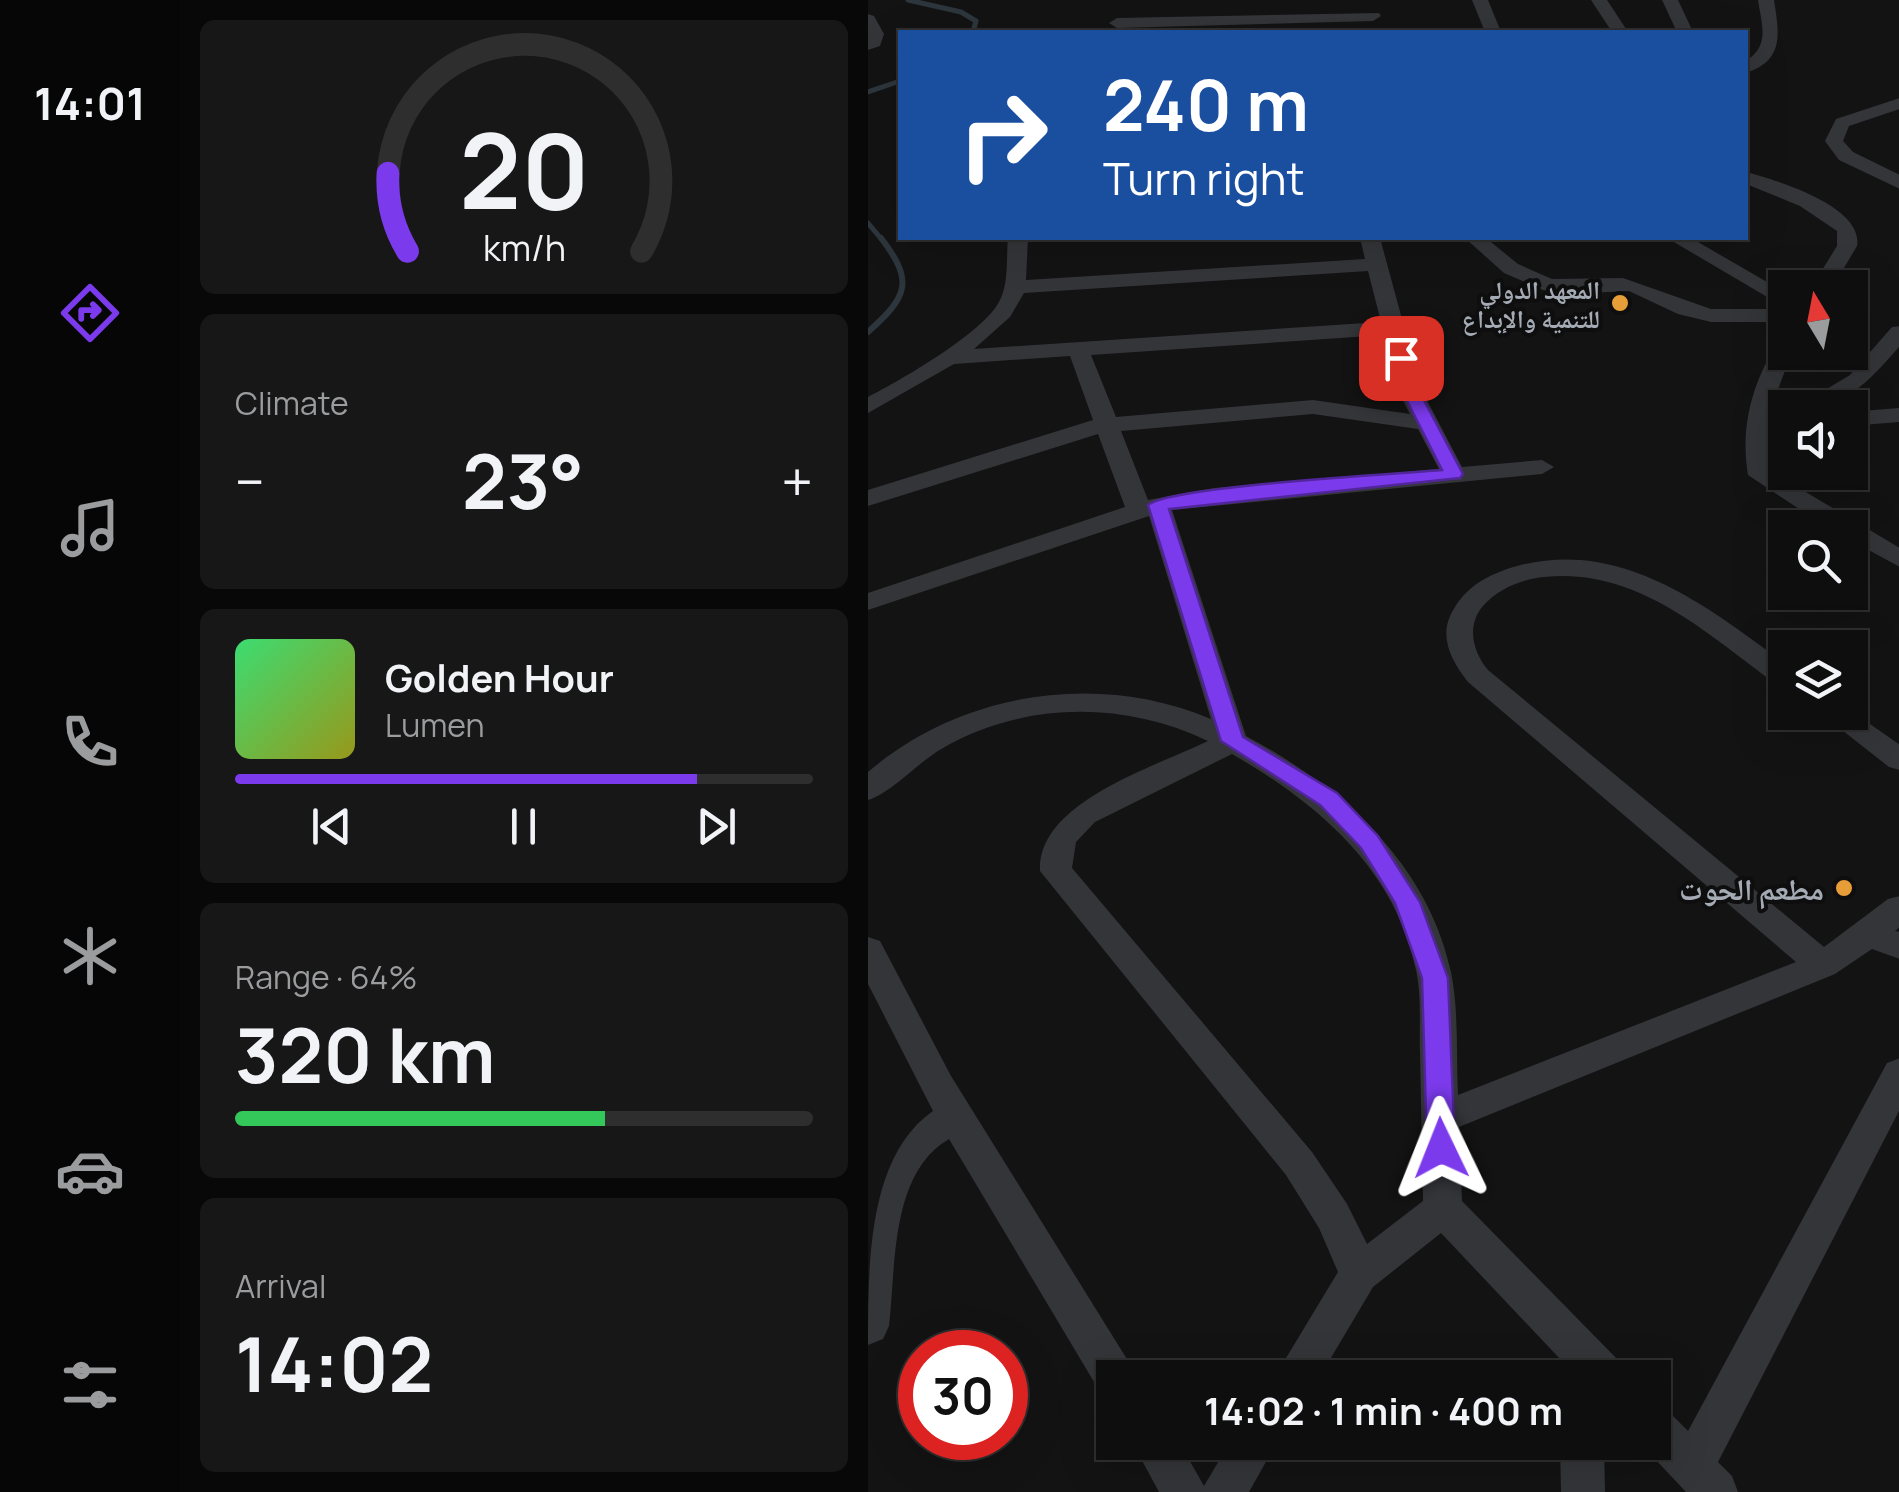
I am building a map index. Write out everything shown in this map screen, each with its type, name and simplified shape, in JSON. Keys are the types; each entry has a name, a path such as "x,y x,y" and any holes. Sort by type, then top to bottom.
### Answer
{"street":[{"path":"1122,0 1116,28 1248,19 1277,25 1372,16"},
{"path":"1246,0 1248,19"},
{"path":"1480,0 1492,30"},
{"path":"1599,0 1619,30"},
{"path":"1670,0 1684,30"},
{"path":"1748,67 1767,57 1772,47 1766,0"},
{"path":"868,45 874,43 876,34 869,24"},
{"path":"1748,56 1767,57"},
{"path":"1895,107 1842,123 1834,141 1846,156 1900,183"},
{"path":"1748,179 1810,202 1839,218 1848,230 1849,240 1832,270"},
{"path":"868,406 898,392 1000,314 1012,299 1018,240"},
{"path":"1370,240 1409,389 1454,474"},
{"path":"1477,240 1496,259 1530,282 1556,288 1632,285 1712,316 1737,320 1768,317"},
{"path":"1680,240 1768,291"},
{"path":"1013,287 1376,264"},
{"path":"946,358 1393,328"},
{"path":"1839,390 1858,380 1900,332"},
{"path":"1078,349 1106,425 1148,508 1233,741"},
{"path":"1772,370 1765,382 1755,450 1760,475 1819,510"},
{"path":"868,498 1077,430 1106,425 1313,407 1427,423"},
{"path":"1868,418 1900,415"},
{"path":"1758,426 1768,422"},
{"path":"1758,426 1768,425"},
{"path":"868,602 1148,508 1214,496 1542,468"},
{"path":"1868,540 1900,559"},
{"path":"1768,665 1671,596 1644,581 1616,573 1567,567 1517,574 1480,594 1462,620 1460,650 1478,676 1823,964"},
{"path":"868,788 945,734 990,716 1032,705 1117,703 1177,716 1233,741 1328,799 1369,842 1407,902 1435,978 1443,1208 1581,1360"},
{"path":"1858,730 1900,760"},
{"path":"1233,741 1084,814 1064,832 1054,853 1056,871 1294,1155 1339,1224 1360,1274"},
{"path":"1440,1118 1884,940 1900,908"},
{"path":"868,950 956,1117 1104,1360"},
{"path":"1671,1445 1704,1480 1900,1074"},
{"path":"868,1326 889,1191 902,1160 916,1140 956,1117"},
{"path":"1306,1360 1360,1274 1443,1208"},
{"path":"1165,1460 1184,1492"},
{"path":"1224,1492 1244,1460"},
{"path":"1582,1460 1583,1492"}],"waterway":[{"path":"908,0 961,12 976,21 974,30"},
{"path":"868,92 898,82"},
{"path":"868,223 883,241"},
{"path":"868,332 891,309 902,288 899,266 881,238"}],"place":[{"name":"المعهد الدولي للتنمية والإبداع","path":"1620,303"},
{"name":"مطعم الحوت","path":"1844,888"}],"route":[{"path":"1401,358 1409,389 1454,474 1214,496 1158,505 1233,741 1328,799 1369,842 1407,902 1435,978 1441,1148"}]}
